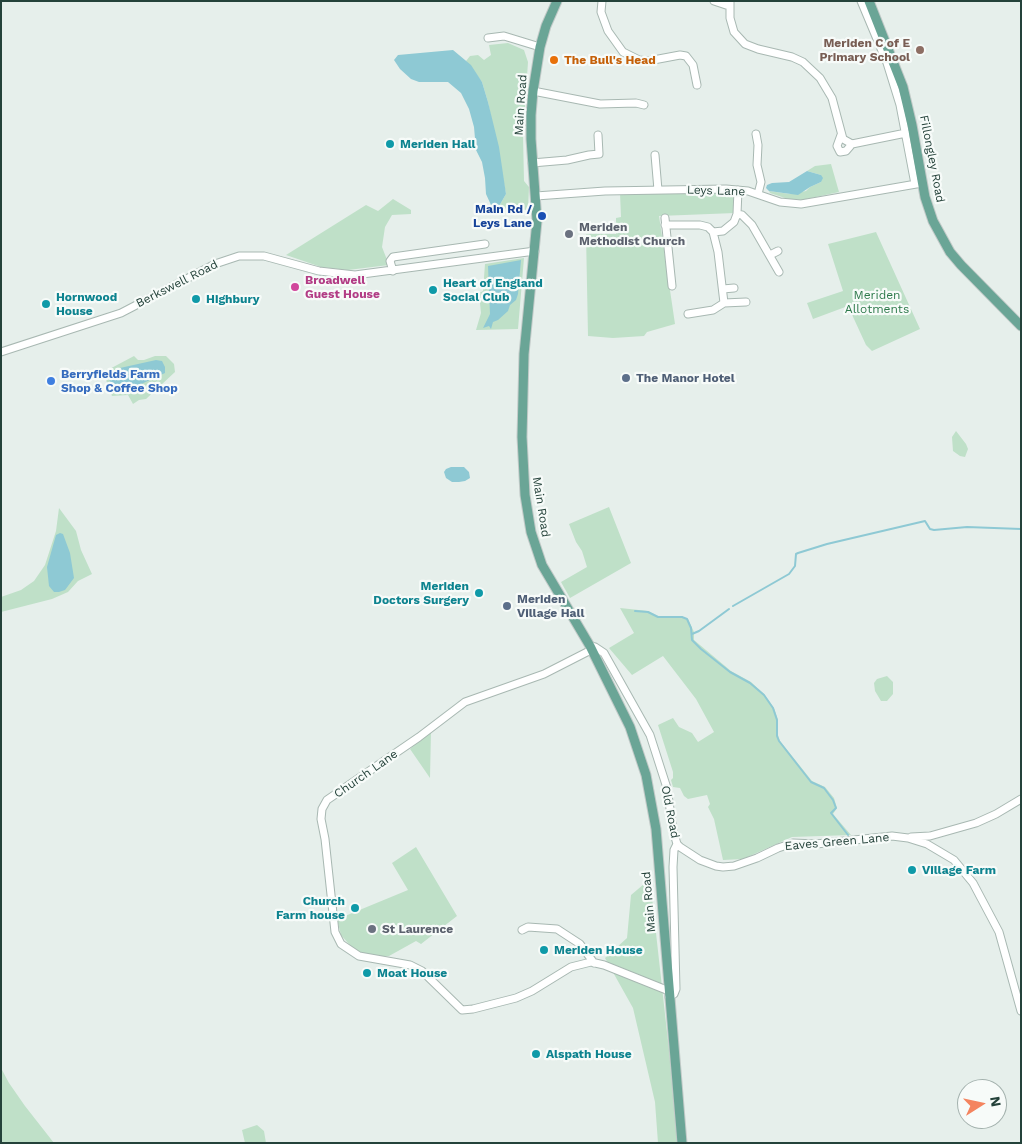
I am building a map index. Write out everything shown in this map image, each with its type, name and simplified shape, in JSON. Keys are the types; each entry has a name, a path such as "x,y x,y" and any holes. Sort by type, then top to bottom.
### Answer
{"main road":[{"name":"Main Road","path":"557,1 546,26 540,47 533,92 531,139 537,221 535,251 527,306 524,354 522,437 526,503 530,532 542,565 590,648 630,727 646,775 656,829 682,1143"},
{"name":"Fillongley Road","path":"869,1 903,86 912,125 918,183 933,221 950,252 973,279 1021,326"}],"street":[{"path":"602,1 602,12 608,32 623,52 639,60 648,61 680,55 686,56 693,65 696,85"},
{"path":"714,1 729,4 734,32 745,44 792,57 803,62 820,78 832,98 841,135 852,144"},
{"name":"Fillongley Road","path":"861,1 892,79 918,183"},
{"path":"488,38 504,36 540,47"},
{"path":"533,92 600,104 636,103 646,105"},
{"path":"841,135 837,146 840,152 846,152 852,144 906,133"},
{"path":"756,134 754,142 757,165 762,182 758,194"},
{"path":"532,163 567,160 589,154 599,154 598,135"},
{"path":"655,155 658,190"},
{"name":"Leys Lane","path":"536,196 605,191 738,190 758,194 780,202 801,204 918,183"},
{"path":"713,232 723,231 734,222 737,214 738,190"},
{"path":"737,214 742,215 752,225 779,272"},
{"path":"672,286 665,222 708,227 713,232 718,252 724,304"},
{"path":"392,271 390,261 393,257 485,244"},
{"name":"Berkswell Road","path":"1,352 122,312 215,264 238,256 264,256 319,271 344,275 366,275 535,251"},
{"path":"770,255 778,251"},
{"path":"723,289 734,288"},
{"path":"688,314 713,310 724,304 746,302"},
{"name":"Old Road","path":"590,648 595,647 604,653 650,735 667,788 677,844 674,850 673,867 676,989 674,994 669,994"},
{"name":"Church Lane","path":"590,648 544,674 465,702 419,737 328,800 322,809 321,819 325,839 335,932 341,944 359,956 402,963 422,971 462,1010 469,1010 516,998 532,991 571,967 581,964 594,963 611,968 669,994"},
{"path":"908,838 930,836 976,823 1021,799"},
{"name":"Eaves Green Lane","path":"677,844 700,860 723,867 734,866 792,844 816,844 892,836 908,838 927,844 954,860 973,883 999,932 1021,1011"},
{"path":"927,844 930,836"},
{"path":"522,930 528,928 557,928 580,944 594,963"}],"green space":[{"path":"508,43 524,50 528,62 523,135 524,181 529,187 528,210 498,208 506,194 488,102 482,82 466,61 470,56 478,55 484,60 491,55 489,45"},
{"path":"831,164 839,192 802,200 788,199 769,191 790,194 806,191 821,182 821,175 807,171 815,166"},
{"path":"728,192 734,196 735,213 659,216 675,324 647,332 644,336 613,338 588,336 586,234 616,234 616,218 621,217 620,193"},
{"path":"393,199 411,210 411,214 392,215 385,227 382,247 389,265 348,270 321,267 286,255 366,205 378,211"},
{"name":"Meriden Allotments","path":"876,232 920,329 872,351 866,345 848,306 813,319 807,303 843,291 828,244"},
{"path":"524,258 518,329 476,330 481,313 479,293 483,291 485,264"},
{"path":"134,356 138,360 144,360 155,356 166,356 174,364 175,372 146,399 139,400 133,404 128,395 112,396 102,373"},
{"path":"956,431 968,449 965,457 953,451 952,437"},
{"path":"609,507 631,563 570,598 561,582 587,567 582,551 576,542 569,524"},
{"path":"59,508 76,531 81,550 92,574 78,581 68,592 52,599 1,612 1,597 21,590 34,581 45,565 56,531"},
{"path":"620,608 648,611 658,616 688,619 694,632 694,640 731,671 751,682 764,694 774,708 778,720 780,741 812,781 825,787 834,798 837,808 833,814 851,835 792,837 743,859 723,860 714,819 708,807 710,804 707,795 688,799 680,788 673,787 671,780 673,772 658,725 673,718 679,727 692,733 698,742 714,732 696,699 663,656 632,675 609,648 634,633"},
{"path":"887,676 893,682 893,694 887,701 881,701 875,691 874,683 877,679"},
{"path":"431,731 430,778 410,749"},
{"path":"416,847 457,916 421,944 416,941 389,956 360,953 354,950 341,935 337,919 342,915 345,916 408,890 392,863"},
{"path":"650,879 669,1050 677,1143 658,1143 655,1102 633,1008 605,958 627,938 631,895"},
{"path":"1,1068 25,1106 54,1143 1,1143"},
{"path":"257,1125 264,1131 266,1143 245,1143 242,1130"}],"water":[{"path":"453,50 471,65 482,82 488,102 499,147 506,194 498,208 491,205 486,194 482,162 476,150 474,127 469,109 461,93 448,82 419,82 411,79 400,69 394,60 398,55"},
{"path":"807,171 821,175 823,178 821,182 798,195 769,191 766,188 767,185 772,183 789,182"},
{"path":"521,260 516,300 510,305 508,311 493,322 491,329 489,326 483,328 490,314 488,266"},
{"path":"156,360 162,361 165,373 139,385 116,390 111,389 109,376 120,368"},
{"path":"451,467 464,467 469,472 470,478 465,481 452,482 446,478 444,472"},
{"path":"63,534 70,553 74,578 65,590 54,592 49,586 47,567 56,535"}],"waterway":[{"path":"733,606 789,574 795,566 796,554 827,544 925,521 930,529 934,530 967,527 1021,529"},
{"path":"692,634 729,609"},
{"path":"635,611 648,612 658,617 682,617 687,619 691,628 692,640 701,649 764,695 773,708 777,720 777,736 779,741 811,782 824,788 833,800 836,808 831,813 848,835"}],"place":[{"name":"Meriden C of E Primary School","path":"920,50"},
{"name":"The Bull's Head","path":"554,60"},
{"name":"Meriden Hall","path":"390,144"},
{"name":"Main Rd / Leys Lane","path":"542,216"},
{"name":"Meriden Methodist Church","path":"569,234"},
{"name":"Broadwell Guest House","path":"295,287"},
{"name":"Heart of England Social Club","path":"433,290"},
{"name":"Highbury","path":"196,299"},
{"name":"Hornwood House","path":"46,304"},
{"name":"The Manor Hotel","path":"626,378"},
{"name":"Berryfields Farm Shop & Coffee Shop","path":"51,381"},
{"name":"Meriden Doctors Surgery","path":"479,593"},
{"name":"Meriden Village Hall","path":"507,606"},
{"name":"Village Farm","path":"912,870"},
{"name":"Church Farm house","path":"355,908"},
{"name":"St Laurence","path":"372,929"},
{"name":"Meriden House","path":"544,950"},
{"name":"Moat House","path":"367,973"},
{"name":"Alspath House","path":"536,1054"}]}
